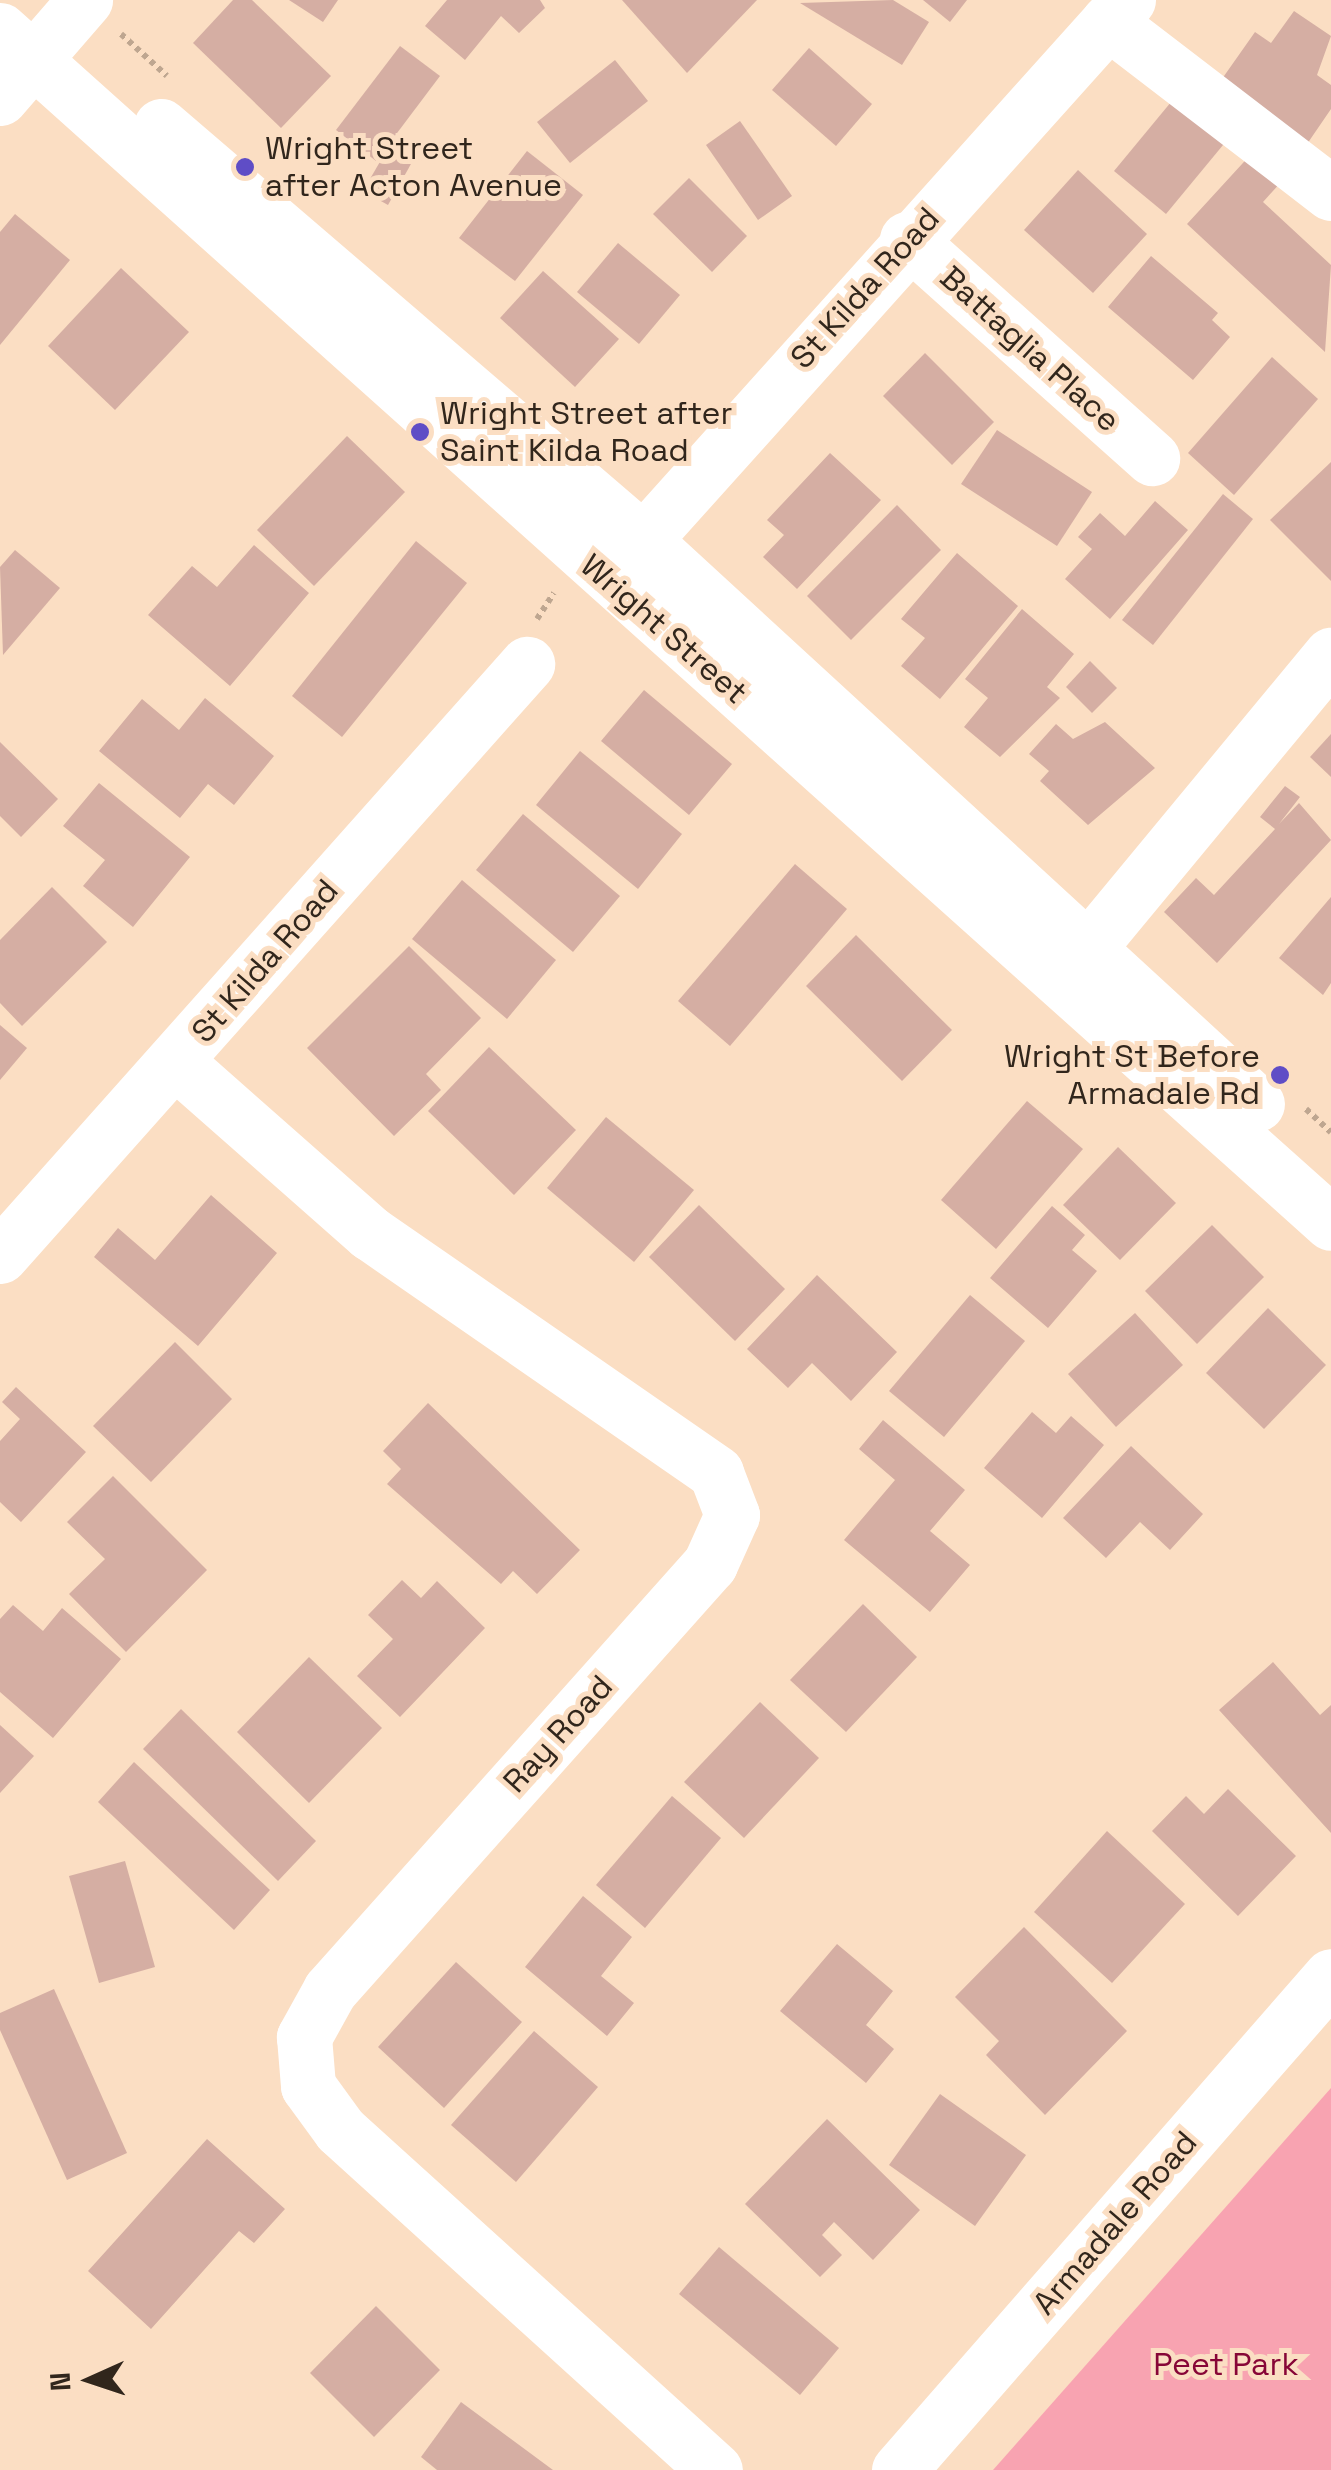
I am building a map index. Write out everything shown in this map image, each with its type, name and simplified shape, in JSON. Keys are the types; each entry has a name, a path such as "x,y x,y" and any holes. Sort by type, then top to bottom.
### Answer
{"street":[{"name":"Wright Street","path":"15,0 35,45 608,581 1331,1172"},
{"path":"1118,11 1331,193"},
{"name":"St Kilda Road","path":"608,581 908,239 1118,11"},
{"name":"Wright Street","path":"35,45 642,540 1077,965 1331,1224"},
{"name":"Battaglia Place","path":"908,239 1152,458"},
{"path":"1077,965 1331,656"},
{"name":"St Kilda Road","path":"0,1256 528,664"},
{"name":"Ray Road","path":"176,1062 370,1233 716,1473 732,1515 710,1564 330,1990 304,2037 308,2086 340,2130 715,2470"},
{"name":"Armadale Road","path":"899,2470 1331,1976"}],"green space":[{"name":"Peet Park","path":"1331,2088 1331,2470 993,2470"}],"building":[{"path":"233,0 252,0 331,76 281,128 193,43"},
{"path":"289,0 338,0 323,22"},
{"path":"447,0 540,0 545,8 519,33 501,16 465,60 425,26"},
{"path":"622,0 757,0 687,73"},
{"path":"893,0 929,22 902,65 800,3"},
{"path":"923,0 967,0 950,22"},
{"path":"1294,11 1331,36 1317,75 1331,85 1331,109 1305,147 1217,86 1255,32 1271,43"},
{"path":"400,46 440,76 376,161 336,130"},
{"path":"809,48 872,104 836,146 772,90"},
{"path":"615,60 648,101 570,163 537,122"},
{"path":"1176,96 1228,139 1166,214 1114,171"},
{"path":"740,121 792,196 758,220 706,145"},
{"path":"392,141 416,155 388,205 363,191"},
{"path":"527,151 583,195 515,281 459,238"},
{"path":"1253,152 1282,181 1263,202 1331,265 1325,352 1187,224"},
{"path":"1078,170 1147,234 1093,293 1024,230"},
{"path":"689,178 747,236 712,272 653,214"},
{"path":"15,214 70,260 0,345 0,232"},
{"path":"618,243 680,295 639,344 577,292"},
{"path":"1151,256 1218,313 1212,320 1230,337 1193,380 1108,307"},
{"path":"121,268 189,332 115,410 48,346"},
{"path":"543,271 619,339 575,387 500,318"},
{"path":"925,353 994,422 952,465 883,396"},
{"path":"1272,357 1318,399 1234,495 1188,453"},
{"path":"997,430 1092,492 1057,546 961,484"},
{"path":"347,436 405,492 314,586 257,530"},
{"path":"830,453 881,500 797,589 763,557 784,535 767,520"},
{"path":"1331,462 1331,581 1270,520"},
{"path":"1223,494 1253,519 1153,645 1122,620"},
{"path":"1155,501 1188,530 1110,619 1065,579 1092,549 1078,537 1100,513 1125,536"},
{"path":"897,505 941,550 851,640 807,596"},
{"path":"416,541 467,583 342,737 292,696"},
{"path":"254,545 309,593 230,686 148,615 192,566 217,587"},
{"path":"15,550 60,588 3,655 0,567"},
{"path":"957,553 1018,606 940,699 901,666 925,638 901,619"},
{"path":"1022,609 1074,654 1047,687 1060,698 1000,757 964,727 988,698 965,679"},
{"path":"1090,661 1117,688 1092,713 1066,687"},
{"path":"644,690 732,764 689,815 601,741"},
{"path":"205,698 274,756 234,805 208,784 180,818 99,751 142,699 179,730"},
{"path":"1105,722 1155,768 1088,825 1040,781 1049,771 1029,754 1056,724 1073,739"},
{"path":"1331,734 1331,777 1310,757"},
{"path":"0,742 58,799 21,837 0,816"},
{"path":"580,751 682,834 638,889 536,805"},
{"path":"99,783 190,857 133,927 83,886 105,860 63,826"},
{"path":"1285,786 1300,797 1279,824 1299,803 1331,840 1217,963 1164,912 1196,878 1214,895 1275,829 1260,817"},
{"path":"523,814 620,896 573,952 476,870"},
{"path":"795,864 847,909 730,1046 678,1001"},
{"path":"462,880 556,960 507,1019 412,939"},
{"path":"52,887 107,942 22,1026 0,1003 0,940"},
{"path":"1331,897 1331,983 1323,995 1279,958"},
{"path":"856,935 952,1030 902,1081 806,986"},
{"path":"409,946 481,1018 426,1074 441,1090 394,1136 307,1048"},
{"path":"0,1025 27,1048 0,1080"},
{"path":"489,1047 576,1130 514,1195 428,1111"},
{"path":"1027,1101 1083,1149 996,1249 941,1200"},
{"path":"606,1117 694,1190 634,1262 547,1188"},
{"path":"1118,1147 1176,1203 1120,1260 1063,1205"},
{"path":"211,1195 277,1253 198,1346 94,1257 118,1228 155,1260"},
{"path":"699,1205 785,1289 735,1341 649,1257"},
{"path":"1052,1206 1085,1235 1072,1250 1097,1271 1048,1328 990,1278"},
{"path":"1212,1225 1264,1277 1197,1344 1145,1291"},
{"path":"817,1275 897,1352 851,1401 812,1363 788,1388 747,1349"},
{"path":"970,1295 1025,1341 944,1437 889,1391"},
{"path":"1268,1308 1326,1365 1264,1429 1206,1373"},
{"path":"1135,1313 1183,1365 1116,1427 1068,1374"},
{"path":"175,1342 232,1399 151,1482 93,1426"},
{"path":"16,1387 86,1452 21,1522 0,1502 0,1441 20,1419 2,1402"},
{"path":"428,1403 580,1550 537,1594 513,1571 501,1584 387,1484 401,1469 383,1451"},
{"path":"1032,1412 1056,1433 1071,1416 1104,1445 1042,1518 984,1468"},
{"path":"883,1420 965,1490 930,1531 970,1565 930,1612 844,1540 895,1480 859,1449"},
{"path":"1131,1446 1203,1514 1170,1550 1140,1522 1106,1558 1063,1518"},
{"path":"113,1476 207,1570 126,1652 69,1594 105,1559 67,1522"},
{"path":"402,1580 421,1598 437,1581 485,1628 400,1717 357,1676 393,1639 368,1615"},
{"path":"863,1604 917,1657 846,1732 790,1680"},
{"path":"13,1605 43,1631 62,1608 121,1659 53,1738 0,1692 0,1619"},
{"path":"309,1657 382,1728 309,1803 237,1732"},
{"path":"1273,1662 1320,1715 1331,1705 1331,1833 1219,1710"},
{"path":"760,1702 819,1758 744,1838 684,1782"},
{"path":"181,1709 316,1841 278,1881 143,1749"},
{"path":"0,1725 34,1756 0,1793"},
{"path":"134,1762 270,1890 234,1930 98,1802"},
{"path":"1228,1789 1296,1856 1238,1916 1152,1831 1186,1796 1204,1814"},
{"path":"672,1796 721,1838 645,1928 596,1885"},
{"path":"1107,1831 1185,1904 1112,1983 1034,1912"},
{"path":"125,1861 155,1967 99,1983 69,1876"},
{"path":"583,1896 632,1937 601,1976 634,2003 607,2036 525,1967"},
{"path":"1024,1927 1127,2031 1045,2115 986,2055 999,2041 955,1997"},
{"path":"837,1944 893,1991 866,2025 894,2049 866,2083 780,2011"},
{"path":"456,1962 522,2022 444,2108 378,2047"},
{"path":"54,1989 127,2153 67,2180 0,2030 0,2013"},
{"path":"534,2031 598,2087 516,2182 451,2125"},
{"path":"940,2094 1026,2155 975,2226 889,2165"},
{"path":"827,2119 920,2210 873,2260 834,2222 822,2235 842,2255 820,2277 745,2204"},
{"path":"207,2139 285,2209 254,2243 239,2231 151,2329 88,2271"},
{"path":"719,2247 839,2348 800,2395 679,2294"},
{"path":"376,2306 440,2370 374,2437 310,2373"},
{"path":"461,2402 553,2470 437,2470 421,2457"}],"place":[{"name":"Wright Street after Acton Avenue","path":"245,167"},
{"name":"Wright Street after Saint Kilda Road","path":"420,432"},
{"name":"Wright St Before Armadale Rd","path":"1280,1075"}]}
